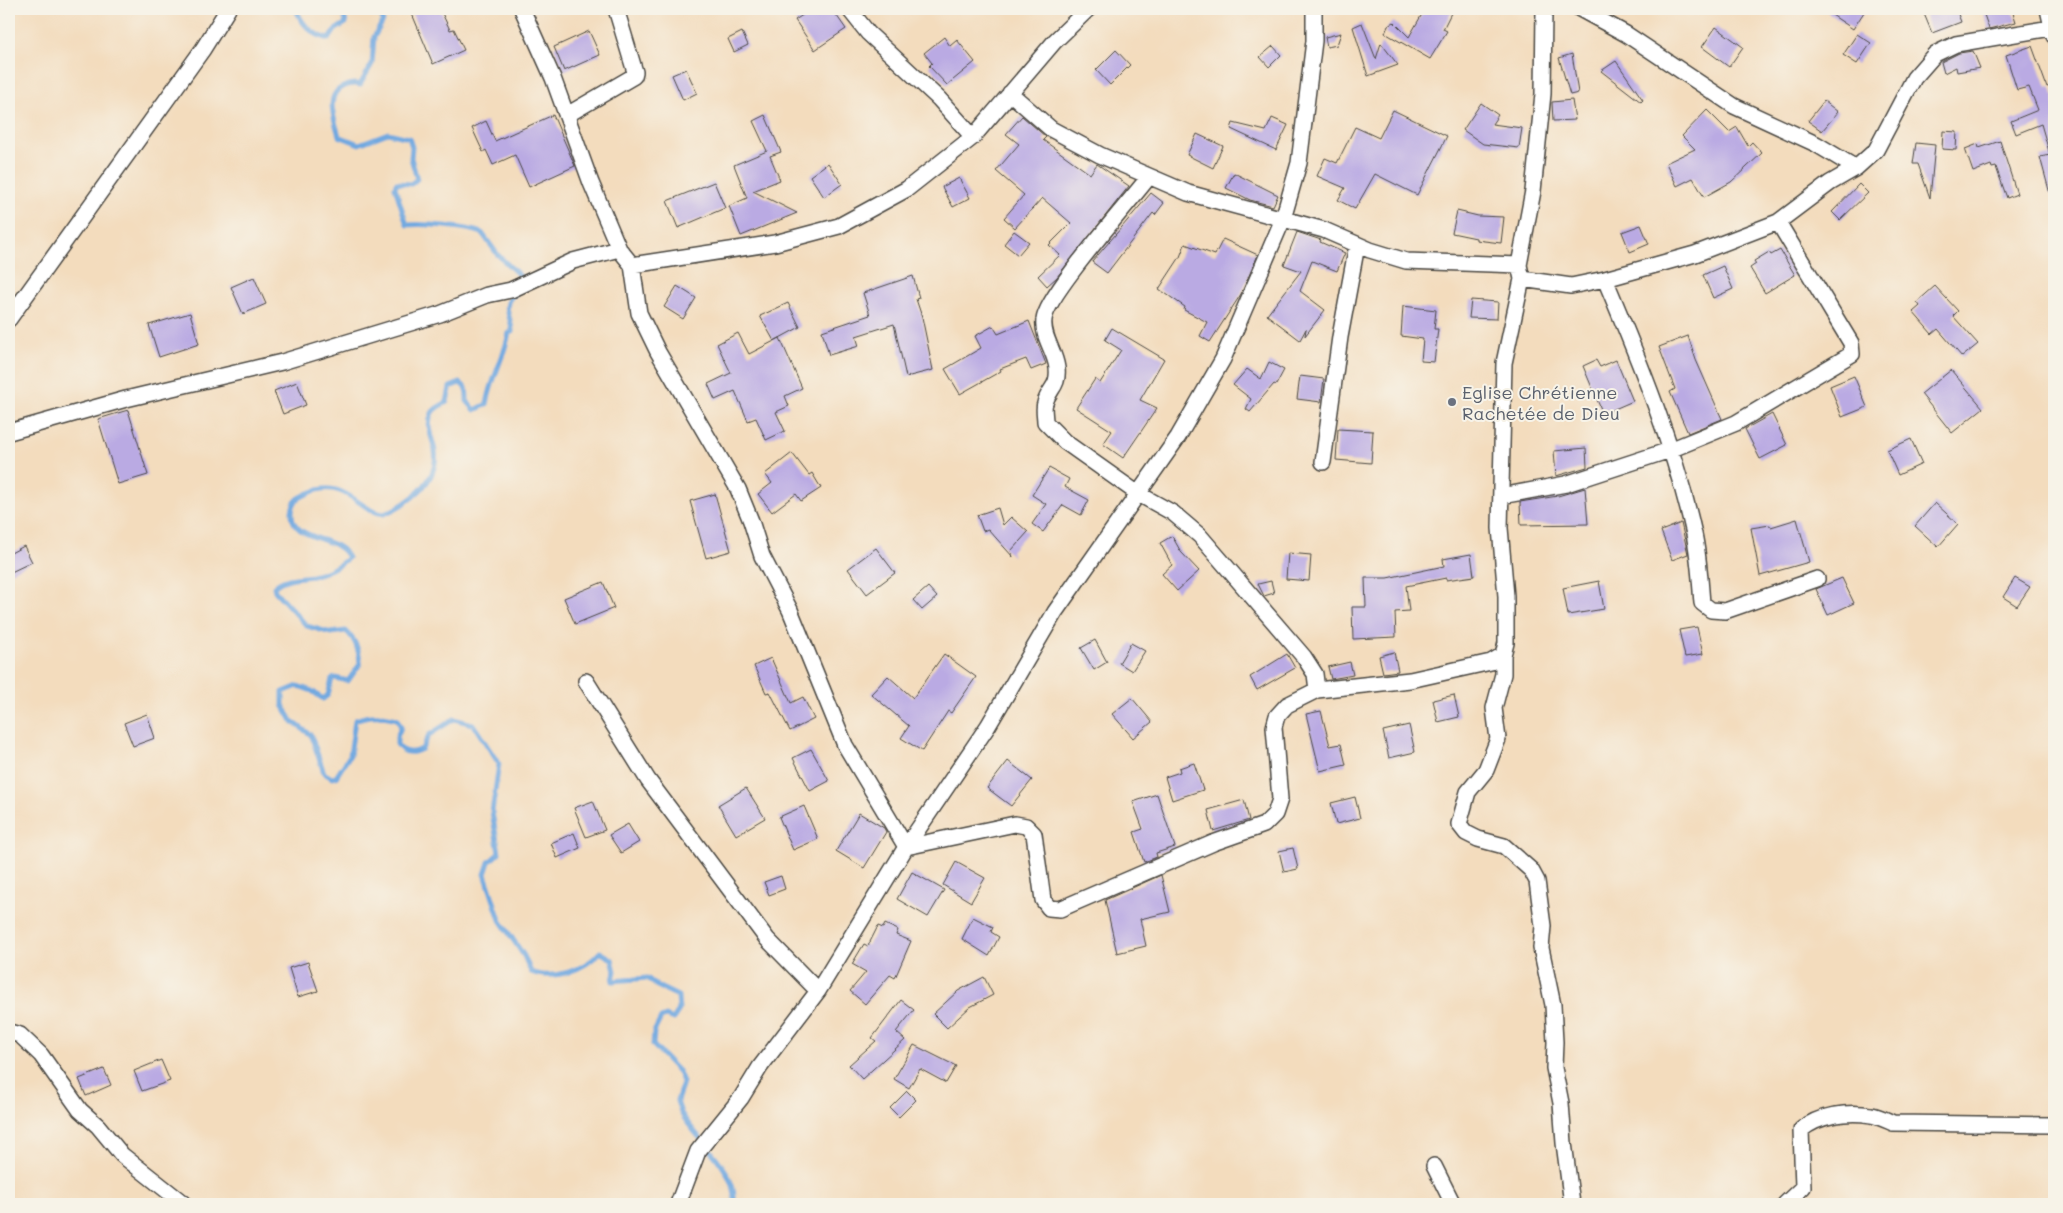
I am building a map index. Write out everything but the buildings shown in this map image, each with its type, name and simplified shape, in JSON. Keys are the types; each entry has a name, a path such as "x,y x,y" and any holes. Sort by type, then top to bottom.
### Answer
{"street":[{"path":"9,319 203,49 228,9"},
{"path":"522,9 553,78 591,183 619,249 632,265 639,313 658,352 738,489 762,556 790,610 846,745 906,847"},
{"path":"567,115 634,76 635,72 616,9"},
{"path":"849,9 868,33 939,100 973,137"},
{"path":"632,265 775,243 839,226 907,189 973,137 1010,92 1088,9"},
{"path":"678,1204 698,1151 741,1098 760,1067 818,991 906,847 988,726 1055,612 1178,436 1223,359 1283,219 1299,163 1314,41 1314,9"},
{"path":"1544,9 1543,94 1533,191 1504,363 1500,528 1506,605 1506,643 1503,655 1503,674 1494,708 1498,739 1486,770 1468,792 1459,824 1466,833 1478,840 1504,846 1531,870 1537,881 1543,926 1541,948 1553,1005 1554,1068 1561,1103 1572,1204"},
{"path":"1580,9 1626,34 1734,106 1816,144 1856,168"},
{"path":"1010,92 1051,129 1148,178 1188,193 1324,230 1356,245 1406,261 1520,272 1544,284 1571,286 1605,279 1695,254 1778,222 1830,183 1856,168 1876,150 1914,78 1935,54 1956,44 2053,33 2048,9"},
{"path":"1148,178 1078,264 1055,297 1044,319 1047,340 1057,367 1055,386 1044,403 1045,422 1065,442 1137,493 1174,513 1200,536 1304,658 1315,674 1317,690"},
{"path":"1501,496 1566,484 1670,450 1736,423 1852,354 1851,344 1778,222"},
{"path":"1322,462 1340,337 1356,245"},
{"path":"9,432 126,398 282,362 440,314 487,295 511,290 573,261 619,249"},
{"path":"1605,279 1641,365 1670,450 1694,535 1702,603 1710,610 1725,611 1817,580"},
{"path":"906,847 1015,824 1026,826 1034,834 1043,900 1049,908 1060,910 1213,843 1264,825 1274,814 1280,799 1274,727 1277,716 1287,705 1317,690 1410,680 1491,662 1503,655"},
{"path":"586,681 648,780 767,939 818,991"},
{"path":"9,1032 20,1035 41,1055 80,1110 98,1126 122,1155 184,1204"},
{"path":"1786,1204 1804,1187 1801,1130 1810,1122 1822,1118 1842,1115 1872,1115 1893,1123 2054,1125"},
{"path":"1434,1166 1453,1204"}],"waterway":[{"path":"296,9 301,20 308,28 318,35 329,39 335,30 346,23 342,9"},
{"path":"370,9 379,13 383,21 374,37 372,64 360,85 352,84 345,86 334,95 332,108 339,136 359,144 388,133 409,138 412,147 411,158 417,179 411,184 396,183 395,187 407,225 445,226 482,233 498,255 524,282"},
{"path":"515,294 510,298 507,307 512,332 509,333 491,386 487,404 475,410 467,401 467,393 460,383 450,387 447,402 436,408 430,418 429,428 435,451 433,472 412,498 384,514 375,512 342,492 333,489 322,489 309,493 295,502 292,512 294,522 299,529 335,545 343,550 348,558 336,567 322,573 282,581 274,587 275,591 307,626 331,633 346,631 356,646 360,664 348,681 332,679 328,695 323,699 312,691 298,686 283,692 283,705 292,721 311,735 324,773 332,778 336,777 350,755 355,720 376,716 397,719 401,727 397,737 397,744 402,750 411,752 422,749 429,735 454,719 473,724 499,764 492,812 499,853 489,862 485,874 500,920 524,956 531,972 549,975 568,972 586,964 600,952 612,959 615,971 613,981 647,978 657,986 678,996 679,1010 673,1019 666,1016 661,1018 654,1032 653,1045 679,1072 683,1082 677,1101 681,1113 715,1156 730,1179 734,1191 734,1204"}],"place":[{"name":"Eglise Chrétienne Rachetée de Dieu","path":"1452,402"}]}
